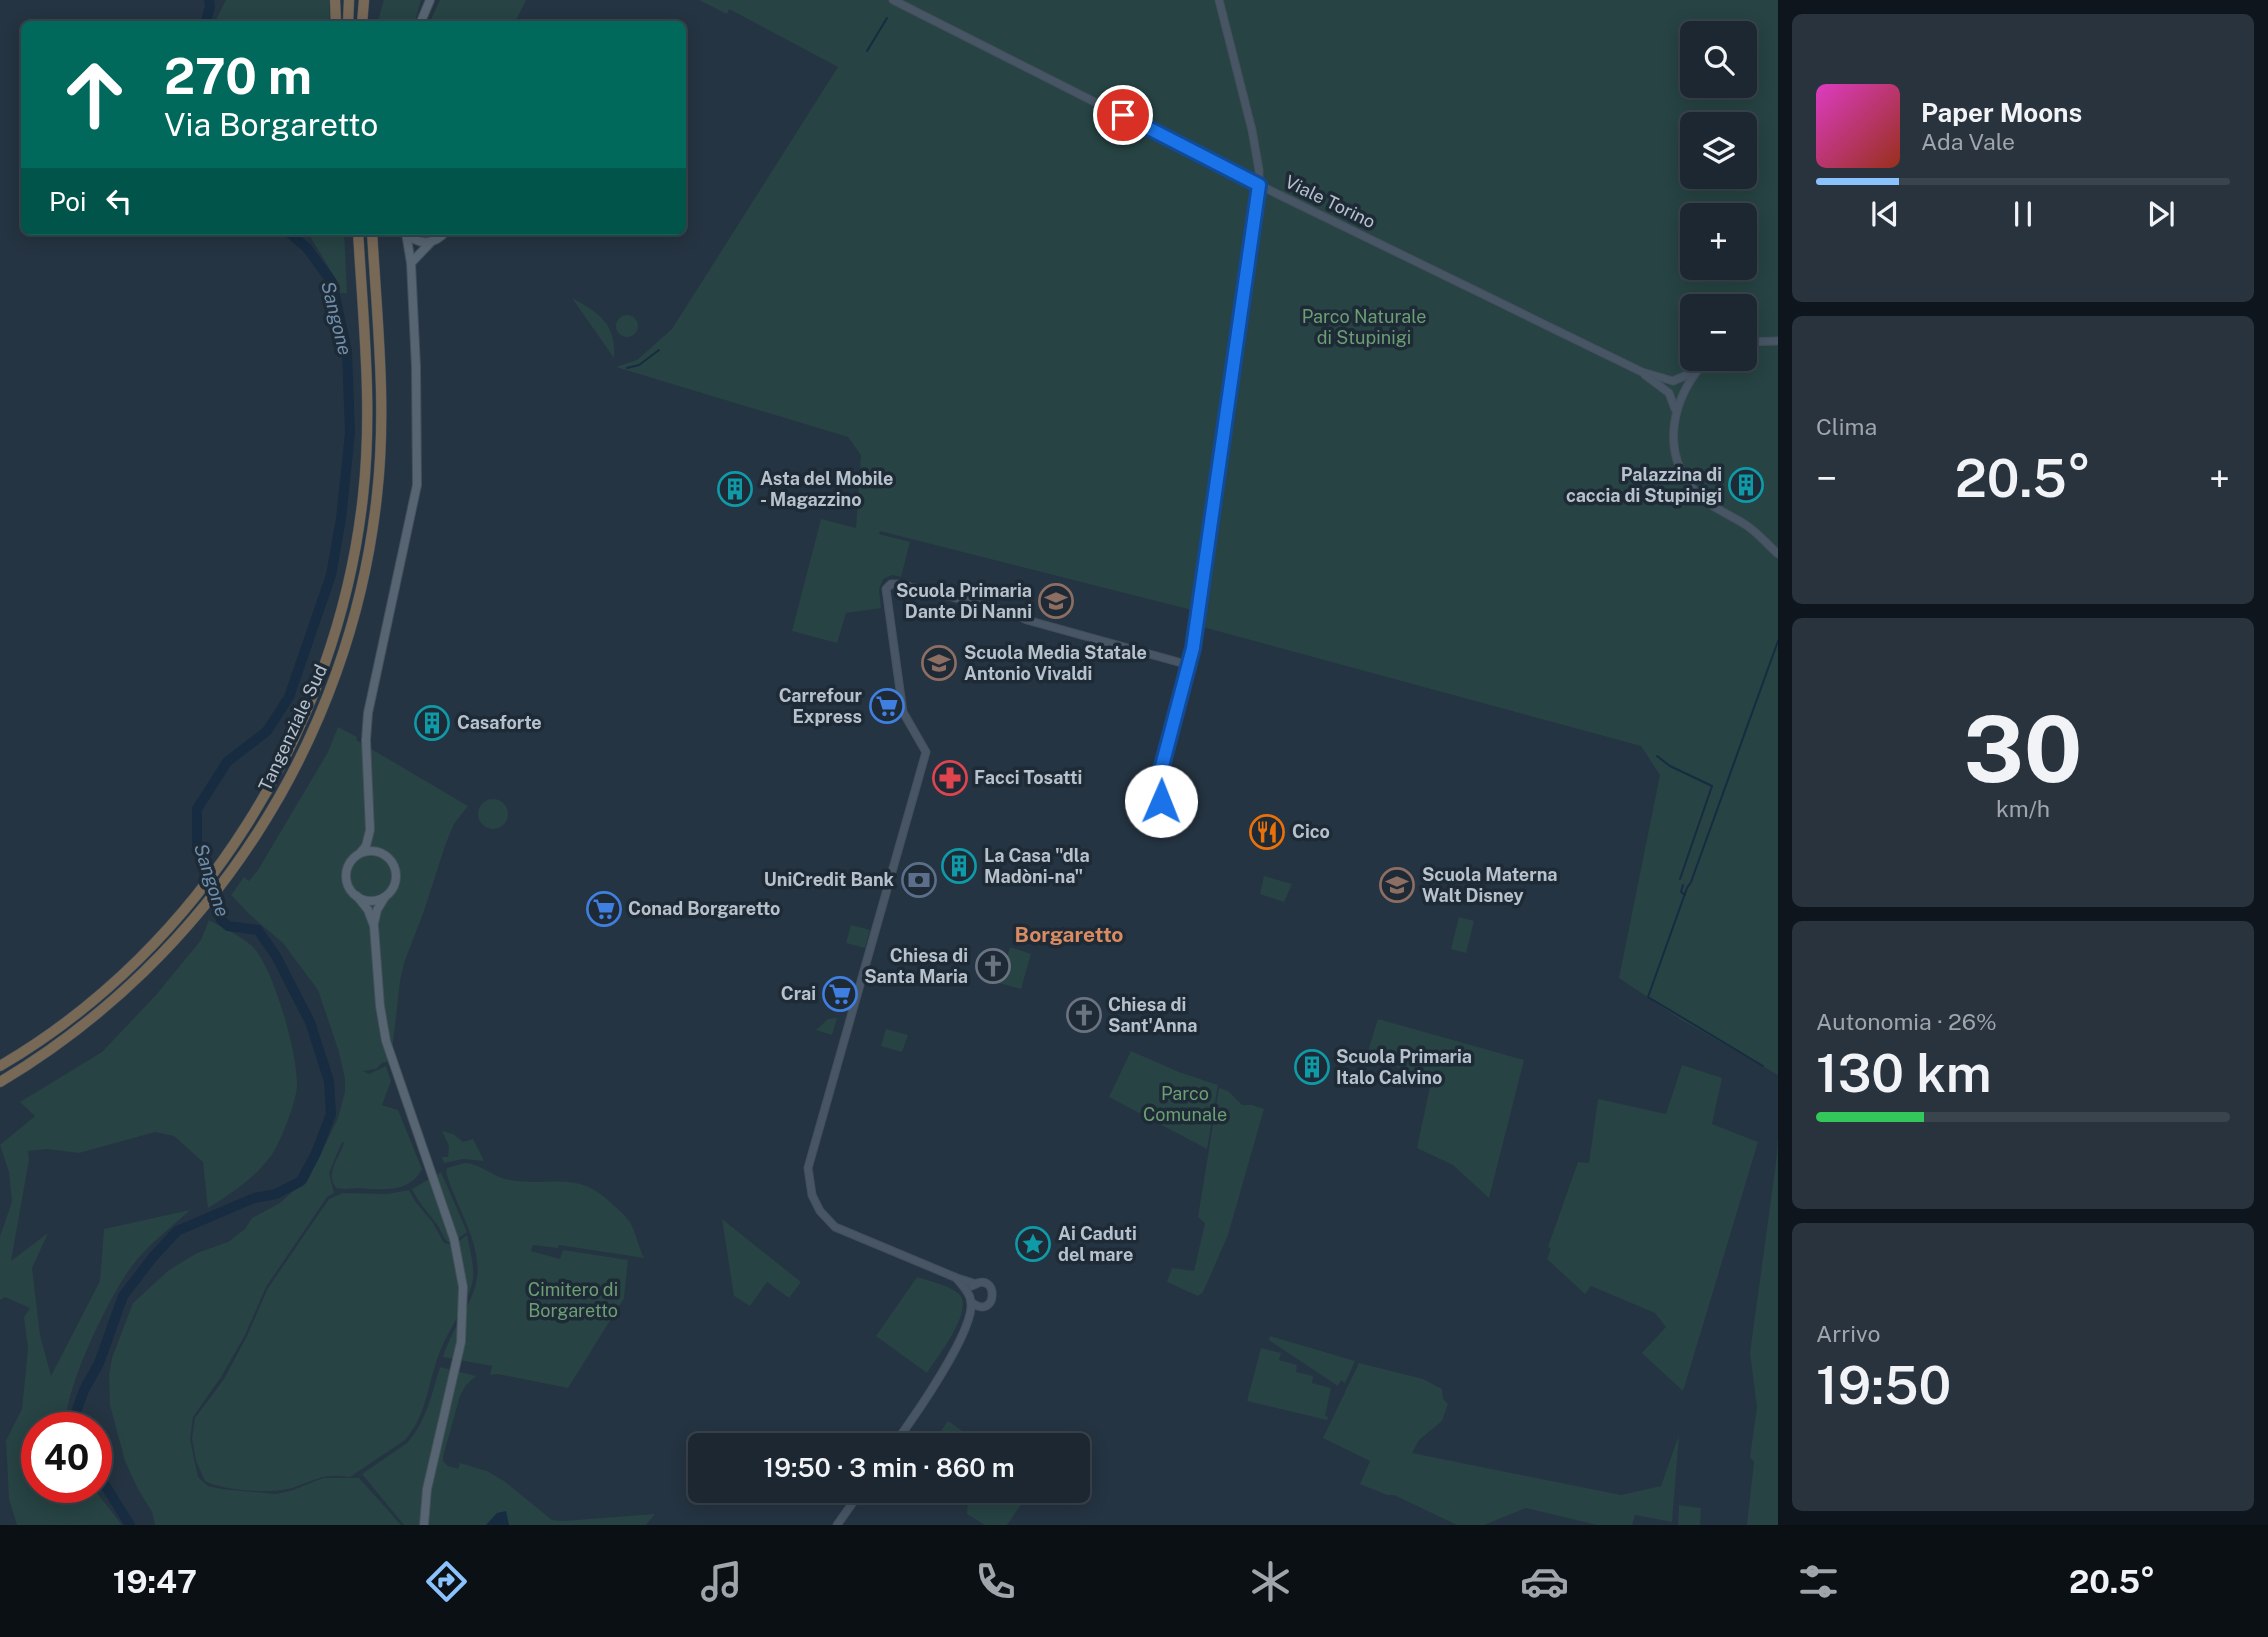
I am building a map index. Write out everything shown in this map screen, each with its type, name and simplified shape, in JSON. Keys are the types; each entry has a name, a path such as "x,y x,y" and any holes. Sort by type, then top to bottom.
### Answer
{"highway":[{"path":"335,0 336,21"},
{"path":"348,21 349,0"},
{"path":"362,21 364,0"},
{"name":"Tangenziale Sud","path":"0,1066 77,1013 152,946 236,841 272,783 311,701 332,645 354,557 363,495 367,423 358,235"},
{"name":"Tangenziale Sud","path":"0,1084 86,1024 170,947 241,859 282,794 319,720 340,664 362,584 374,520 381,437 372,235"}],"main road":[{"path":"421,21 430,0"},
{"path":"374,926 368,909 348,887 346,874 350,862 366,846 370,830 366,740 368,713 417,485 416,367 411,263 406,235"},
{"path":"409,235 417,241 431,242"},
{"path":"411,263 431,242 443,235"},
{"path":"370,830 382,853 393,864 396,875 394,885 377,910 374,926 380,1006 386,1041 454,1239 463,1287 461,1342 427,1489 424,1525"},
{"path":"360,853 382,853"},
{"path":"357,896 368,901 385,896"}],"street":[{"name":"Viale Torino","path":"892,0 1259,185 1642,372"},
{"path":"1154,794 1189,665 1259,185 1252,130 1219,0"},
{"path":"1757,342 1778,341"},
{"path":"1642,372 1673,381 1694,372"},
{"path":"1642,372 1669,393 1675,410"},
{"path":"1694,372 1675,410 1672,436 1686,479 1713,508 1747,525 1778,554"},
{"path":"902,1433 932,1387 968,1321 980,1307 990,1302 992,1290 986,1284 957,1278 835,1227 820,1211 808,1179 813,1145 847,1038 926,752 903,712 899,696 898,661 886,589 896,583 1007,611 1027,620 1189,665"},
{"path":"957,1278 970,1298 980,1307"},
{"path":"968,1321 970,1298 976,1284"},
{"path":"837,1525 853,1503"}],"green space":[{"path":"226,0 329,0 330,21 216,21"},
{"path":"384,0 421,0 415,21 378,21"},
{"path":"440,0 526,0 516,21 430,21"},
{"name":"Parco Naturale di Stupinigi","path":"699,0 1778,0 1778,1075 1680,1019 1619,978 1660,775 1641,746 1199,626 1200,612 880,531 879,534 910,542 901,577 892,575 883,579 879,589 881,608 846,613 837,643 792,631 821,519 856,528 861,455 848,437 616,367 637,360 672,329 838,67 729,9 727,14"},
{"path":"344,235 347,293 339,293 338,283 310,236"},
{"path":"572,298 598,314 609,328 614,358"},
{"path":"627,315 635,318 638,326 635,334 627,337 619,334 616,326 619,318"},
{"path":"338,727 468,806 454,824 446,843 404,963 391,1061 382,1063 376,1069 363,1071 369,1074 386,1066 391,1081 382,1105 398,1110 422,1169 410,1182 395,1188 336,1188 332,1171 344,1143 342,1142 329,1173 334,1193 327,1197 266,1287 245,1335 221,1377 193,1417 190,1440 198,1477 208,1486 276,1494 323,1478 359,1478 401,1525 155,1525 152,1512 125,1461 110,1405 109,1375 112,1358 133,1303 169,1270 197,1253 228,1242 245,1229 252,1218 280,1203 307,1182 338,1118 345,1092 339,1052 318,990 283,943 231,895 244,877 249,881 258,870 328,752"},
{"path":"493,799 499,800 507,808 507,820 499,828 493,829 487,828 479,820 478,814 479,808 487,800"},
{"path":"1264,876 1292,884 1284,902 1260,894"},
{"path":"1459,917 1474,921 1466,953 1451,949"},
{"path":"209,920 251,945 268,971 283,1012 294,1055 297,1087 291,1113 274,1151 264,1165 241,1186 208,1208 203,1162 174,1136 155,1132 79,1153 47,1149 28,1151 29,1160 11,1261 48,1233 32,1268 40,1335 51,1376 100,1281 104,1229 190,1210 152,1244 123,1279 89,1345 71,1393 67,1412 21,1412 21,1503 105,1503 122,1525 17,1525 9,1499 6,1441 22,1409 28,1349 24,1317 30,1308 5,1297 0,1300 0,1236 12,1202 9,1172 0,1145 35,1116 20,1102 102,1052 156,995 201,940"},
{"path":"851,925 870,930 865,948 846,943"},
{"path":"1010,947 1031,954 1021,989 999,983"},
{"path":"837,1018 832,1035 816,1030 828,1019"},
{"path":"1378,1019 1524,1060 1489,1198 1453,1165 1417,1148 1431,1082 1367,1054"},
{"path":"886,1029 908,1035 902,1052 881,1046"},
{"name":"Parco Comunale","path":"1131,1051 1218,1085 1207,1149 1109,1097"},
{"path":"1682,1065 1722,1078 1712,1124 1758,1142 1683,1391 1642,1353 1666,1327 1655,1313 1591,1286 1585,1294 1547,1259 1551,1249 1548,1247 1578,1162 1589,1163 1598,1099 1666,1114"},
{"path":"1219,1088 1228,1091 1242,1105 1264,1109 1228,1235 1203,1292 1198,1296 1167,1282 1172,1268 1194,1271 1205,1223 1198,1217"},
{"path":"442,1131 453,1134 463,1142 473,1139 484,1161 463,1159 444,1163 442,1157 448,1157 449,1146"},
{"path":"1778,1136 1778,1525 1747,1525 1754,1462 1750,1457 1757,1407 1750,1353"},
{"name":"Cimitero di Borgaretto","path":"465,1163 510,1180 563,1182 587,1186 616,1208 632,1226 644,1258 559,1245 558,1248 533,1245 531,1251 560,1259 563,1250 628,1260 624,1298 568,1388 498,1374 490,1375 492,1366 443,1357 472,1296 478,1273 473,1243 446,1172 447,1168"},
{"path":"441,1172 467,1232 453,1242 446,1240 412,1189"},
{"path":"409,1190 444,1243 454,1245 467,1235 473,1272 469,1292 441,1349 423,1408 413,1430 405,1440 350,1477 326,1477 292,1488 272,1491 235,1489 205,1481 196,1461 192,1439 195,1418 224,1379 268,1288 329,1199 343,1193 387,1194"},
{"path":"722,1219 801,1282 789,1298 767,1282 750,1306 734,1296"},
{"path":"917,1277 950,1288 959,1294 963,1301 959,1322 953,1334 927,1373 876,1336"},
{"path":"1270,1336 1355,1361 1345,1383 1341,1380 1338,1386 1269,1340"},
{"path":"1261,1348 1281,1353 1279,1360 1297,1365 1296,1372 1313,1376 1312,1383 1331,1388 1325,1416 1328,1417 1327,1420 1247,1401"},
{"path":"1359,1363 1423,1379 1442,1389 1443,1399 1448,1404 1442,1421 1419,1440 1412,1453 1621,1495 1661,1486 1679,1435 1672,1522 1635,1515 1632,1525 1597,1525 1526,1508 1484,1525 1457,1525 1394,1495 1387,1495 1360,1484 1370,1461 1323,1438"},
{"path":"440,1367 476,1376 466,1385 460,1396 443,1457 448,1466 458,1469 460,1463 487,1471 504,1481 552,1520 655,1514 646,1525 404,1525 362,1474 407,1443 414,1435 428,1407"},
{"path":"948,1421 965,1433 940,1433"},
{"path":"968,1503 1022,1503 1007,1525 985,1525 967,1514"},
{"path":"1679,1505 1701,1508 1700,1525 1678,1525"}],"water":[{"path":"506,1511 509,1525 486,1525 497,1513"}],"waterway":[{"name":"Sangone","path":"206,21 209,0"},
{"path":"867,51 887,18"},
{"name":"Sangone","path":"76,1412 84,1390 99,1363 123,1296 153,1257 177,1231 254,1198 276,1194 301,1181 316,1153 331,1114 329,1081 310,1022 276,956 258,930 228,926 221,920 197,845 197,809 227,762 267,731 289,697 331,575 341,519 350,433 347,351 332,282 307,248 292,235"},
{"path":"627,368 639,365 659,350"},
{"path":"1763,1066 1648,997 1778,641"},
{"path":"1657,756 1670,766 1712,786 1680,879"},
{"path":"1683,885 1681,892 1685,895"},
{"name":"Sangone","path":"112,1496 130,1525"}],"place":[{"name":"Palazzina di caccia di Stupinigi","path":"1746,485"},
{"name":"Asta del Mobile - Magazzino","path":"735,489"},
{"name":"Scuola Primaria Dante Di Nanni","path":"1056,601"},
{"name":"Scuola Media Statale Antonio Vivaldi","path":"939,663"},
{"name":"Carrefour Express","path":"887,706"},
{"name":"Casaforte","path":"432,723"},
{"name":"Facci Tosatti","path":"950,778"},
{"name":"Cico","path":"1267,832"},
{"name":"La Casa \"dla Madòni-na\"","path":"959,866"},
{"name":"UniCredit Bank","path":"919,880"},
{"name":"Scuola Materna Walt Disney","path":"1397,885"},
{"name":"Conad Borgaretto","path":"604,909"},
{"name":"Chiesa di Santa Maria","path":"993,966"},
{"name":"Crai","path":"840,994"},
{"name":"Chiesa di Sant'Anna","path":"1084,1015"},
{"name":"Scuola Primaria Italo Calvino","path":"1312,1067"},
{"name":"Ai Caduti del mare","path":"1033,1244"}],"district":[{"name":"Borgaretto","path":"1069,935"}],"route":[{"path":"1123,115 1259,185 1193,648 1157,785 1161,801"}]}
